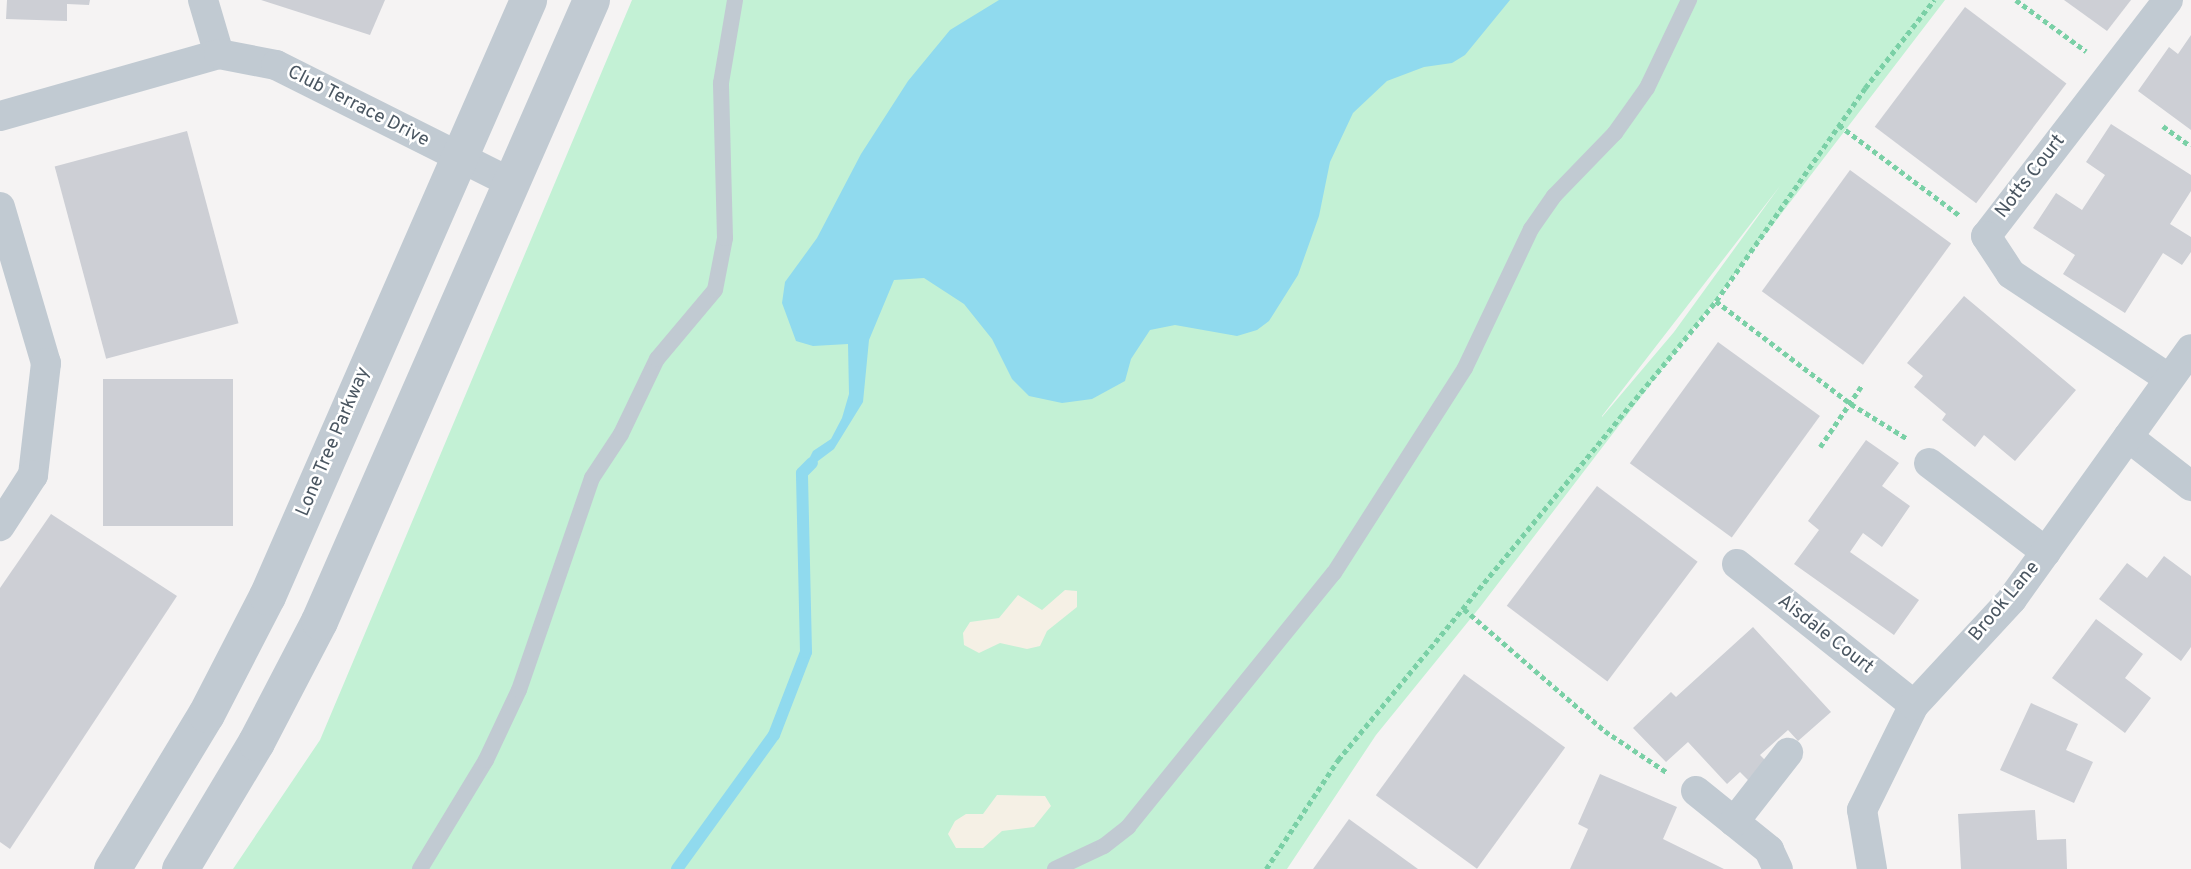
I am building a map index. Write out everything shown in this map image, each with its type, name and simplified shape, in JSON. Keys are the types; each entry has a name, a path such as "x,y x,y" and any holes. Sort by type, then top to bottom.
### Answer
{"street":[{"path":"203,0 219,54"},
{"name":"Lone Tree Parkway","path":"112,869 206,714 267,596 456,158 528,0"},
{"path":"180,869 256,742 319,621 508,181 592,0"},
{"name":"Notts Court","path":"2168,0 1986,236 2011,274 2168,378"},
{"name":"Club Terrace Drive","path":"0,116 219,54 276,65 456,158 508,181"},
{"path":"0,207 46,363 33,475 0,526"},
{"name":"Brook Lane","path":"1872,869 1862,810 1914,705 2012,598 2191,349"},
{"path":"2128,437 2191,486"},
{"path":"1929,463 2046,552"},
{"name":"Aisdale Court","path":"1737,564 1914,705"},
{"path":"1734,822 1788,754"},
{"path":"1696,791 1769,850 1777,869"}],"lane":[{"path":"419,869 486,760 519,690 592,478 621,434 657,359 715,290 725,238 721,83 735,0"},
{"path":"1055,869 1104,846 1128,827 1334,573 1465,368 1531,229 1555,196 1615,133 1647,88 1689,0"}],"path":[{"path":"1266,869 1338,760 1716,301 1839,125 1934,0"},
{"path":"2016,0 2112,72"},
{"path":"1839,125 1986,236"},
{"path":"2164,126 2191,146"},
{"path":"1716,301 1851,404 1915,444 1929,463"},
{"path":"1820,447 1862,385"},
{"path":"1464,609 1605,731 1696,791"}],"green space":[{"path":"632,0 1945,0 1480,607 1376,735 1287,869 233,869 320,740","holes":["1780,186 1674,332 1602,417"]}],"sand":[{"path":"1065,590 1077,591 1077,607 1047,631 1040,646 1027,649 1000,643 979,653 964,645 963,633 970,622 999,618 1018,595 1042,610"},
{"path":"997,795 1045,796 1051,806 1034,827 1002,831 983,848 956,848 948,834 955,821 966,814 983,814"}],"water":[{"path":"999,0 1510,0 1465,55 1452,63 1424,67 1387,81 1353,113 1330,162 1319,216 1298,275 1269,321 1257,330 1237,336 1175,325 1150,330 1131,359 1125,381 1092,399 1062,403 1029,396 1012,379 992,339 964,304 924,278 894,280 869,340 863,402 834,449 802,473 813,451 831,439 842,418 849,394 848,344 813,346 796,341 782,303 785,282 817,238 861,154 908,81 950,30"}],"building":[{"path":"7,0 90,0 89,5 67,4 67,21 6,19"},
{"path":"261,0 385,0 370,35"},
{"path":"2064,0 2131,0 2107,31"},
{"path":"1965,7 2066,83 1976,203 1875,127"},
{"path":"2191,35 2191,130 2138,91 2169,47 2178,54"},
{"path":"2111,124 2191,175 2191,191 2170,224 2191,237 2191,252 2182,265 2163,253 2125,313 2063,274 2075,255 2033,228 2056,193 2082,210 2105,175 2086,162"},
{"path":"187,131 239,323 106,359 55,166"},
{"path":"1850,170 1951,243 1863,365 1762,291"},
{"path":"1964,296 2076,390 2015,461 1984,435 1975,447 1942,420 1946,414 1914,387 1923,376 1907,363"},
{"path":"1718,342 1820,416 1732,537 1630,463"},
{"path":"103,379 233,379 233,526 103,526"},
{"path":"1866,440 1899,463 1882,486 1910,506 1882,547 1863,533 1850,552 1919,600 1894,635 1794,564 1819,530 1808,521"},
{"path":"1597,486 1698,562 1607,682 1507,606"},
{"path":"51,514 177,596 10,849 0,842 0,588"},
{"path":"2164,556 2191,576 2191,647 2181,661 2099,599 2127,563 2147,578"},
{"path":"2096,619 2143,654 2125,678 2151,698 2125,733 2052,678"},
{"path":"1753,627 1831,712 1798,741 1788,730 1760,755 1774,769 1755,787 1740,772 1727,784 1688,742 1666,762 1633,728 1671,692 1676,697"},
{"path":"1464,674 1565,747 1477,869 1376,795"},
{"path":"2031,703 2078,724 2066,750 2093,762 2074,803 2000,770"},
{"path":"1600,774 1677,807 1663,839 1724,869 1570,869 1588,829 1578,824"},
{"path":"2035,810 2037,840 2066,839 2067,869 1961,869 1958,814"},
{"path":"1349,819 1418,869 1313,869"}],"waterway":[{"path":"677,869 774,735 806,652 802,473 812,463"}]}
